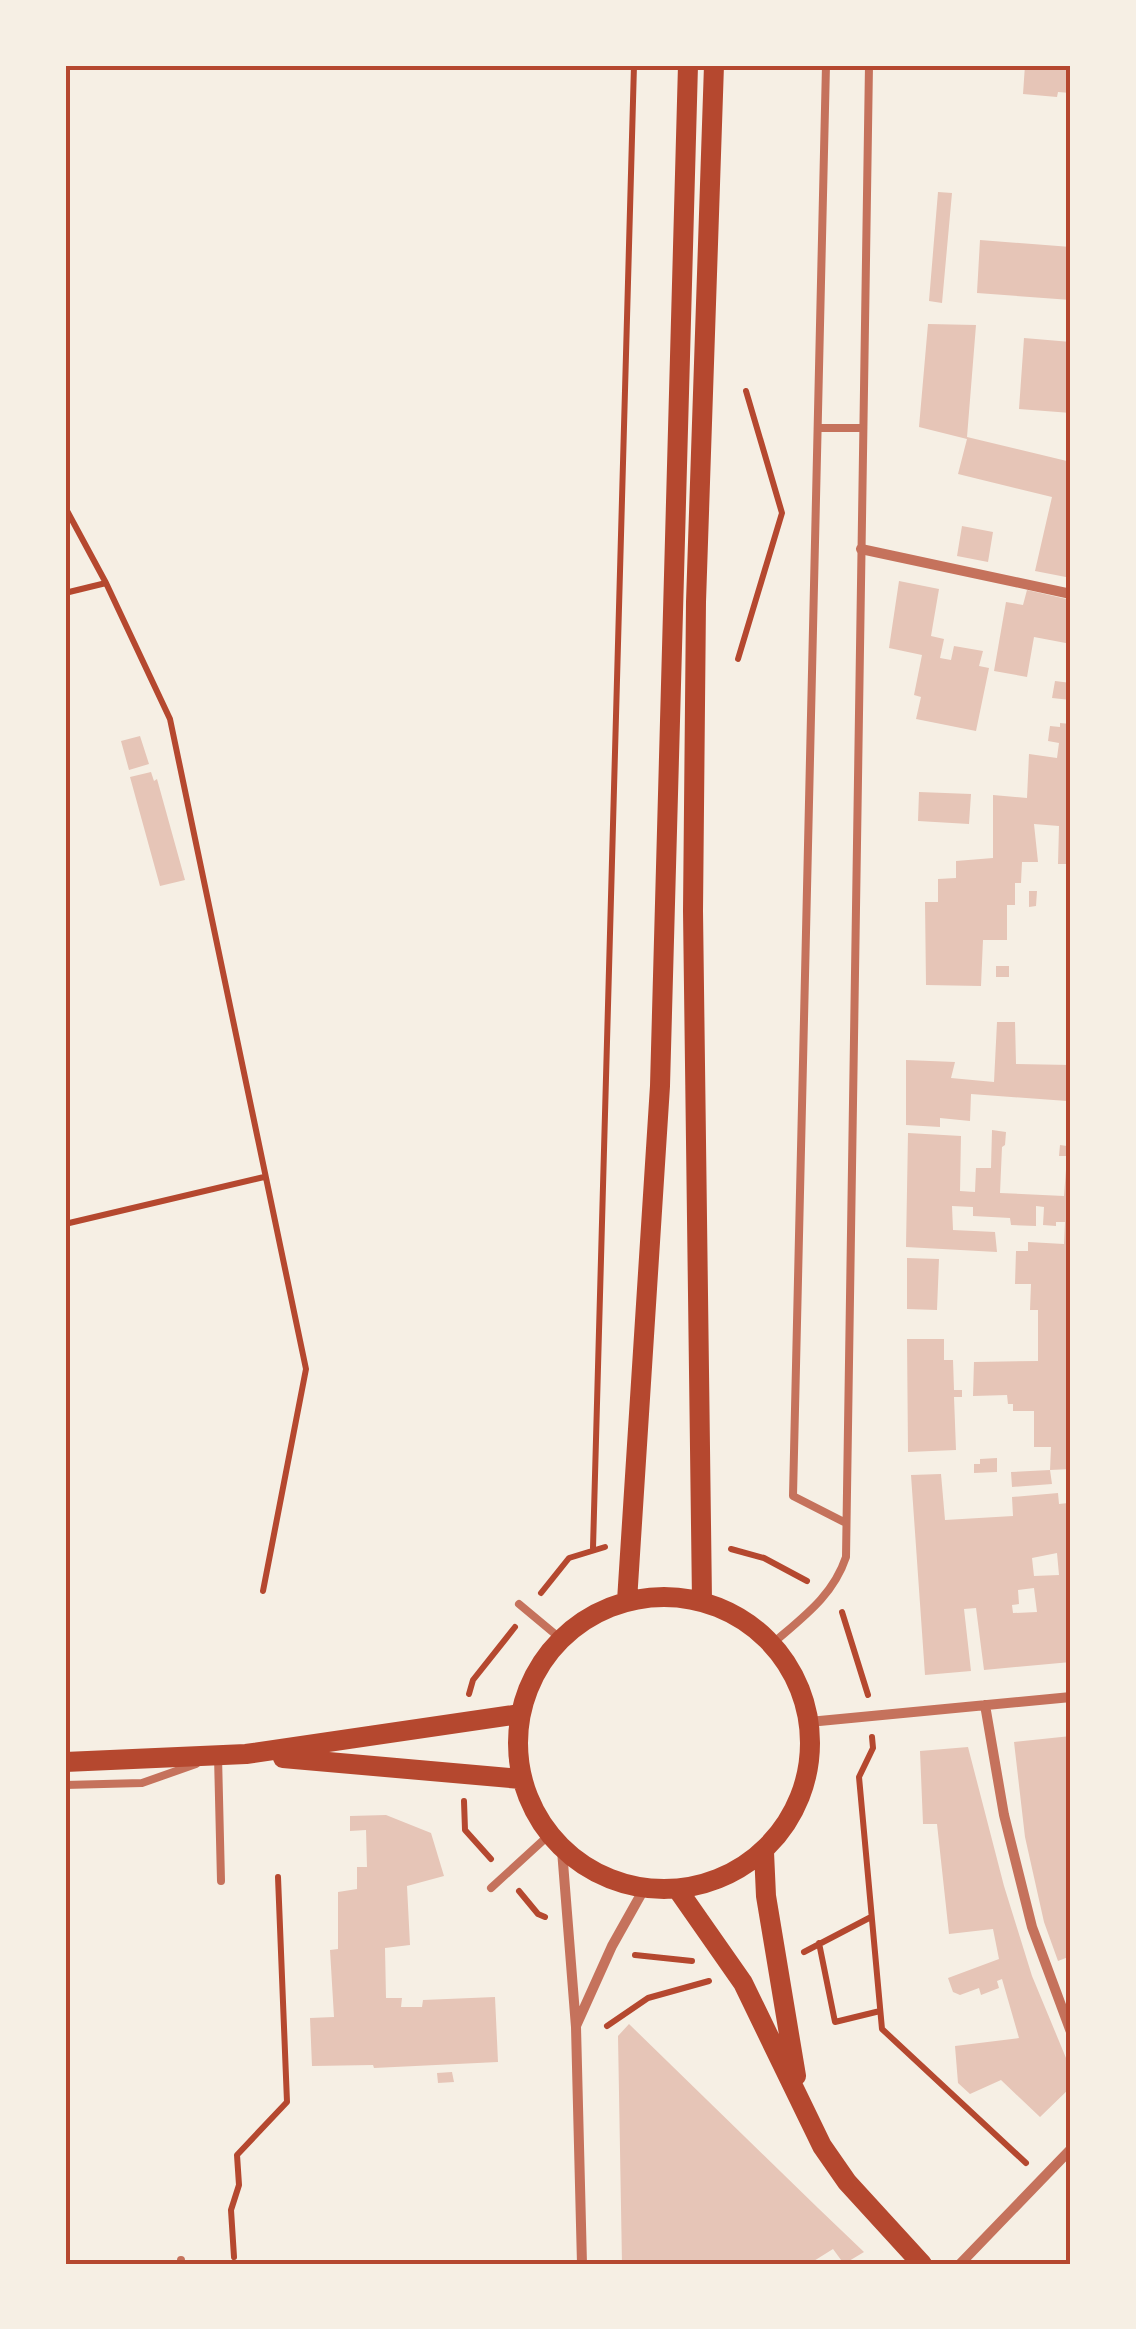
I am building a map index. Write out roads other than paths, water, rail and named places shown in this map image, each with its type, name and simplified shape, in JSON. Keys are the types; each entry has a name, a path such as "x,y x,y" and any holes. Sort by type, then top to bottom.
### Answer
{"main road":[{"path":"627,1601 660,1086 688,65"},
{"path":"702,1601 694,834 697,582 714,65"},
{"path":"678,1596 702,1601 728,1610 772,1644 796,1681 809,1722 808,1770 793,1814 764,1852 724,1878 678,1890 644,1889 600,1876 555,1842 532,1808 521,1779 517,1758 520,1714 542,1661 581,1622 627,1601 678,1596"},
{"path":"65,1762 246,1754 520,1714"},
{"path":"246,1754 521,1779"},
{"path":"764,1852 766,1896 799,2098"},
{"path":"678,1890 743,1983 822,2146 847,2182 922,2264"}],"street":[{"path":"861,549 1071,594"},
{"path":"809,1722 1071,1697"},
{"path":"985,1705 1004,1815 1032,1928 1071,2032"},
{"path":"555,1842 576,2027 582,2264"},
{"path":"576,2027 612,1946 644,1889"},
{"path":"960,2264 1071,2149"}],"lane":[{"path":"826,65 793,1496 846,1523"},
{"path":"772,1644 827,1596 846,1557 870,65"},
{"path":"818,428 862,428"},
{"path":"520,1604 561,1638"},
{"path":"65,1786 142,1783 219,1756 221,1880"},
{"path":"491,1888 555,1842"}]}
